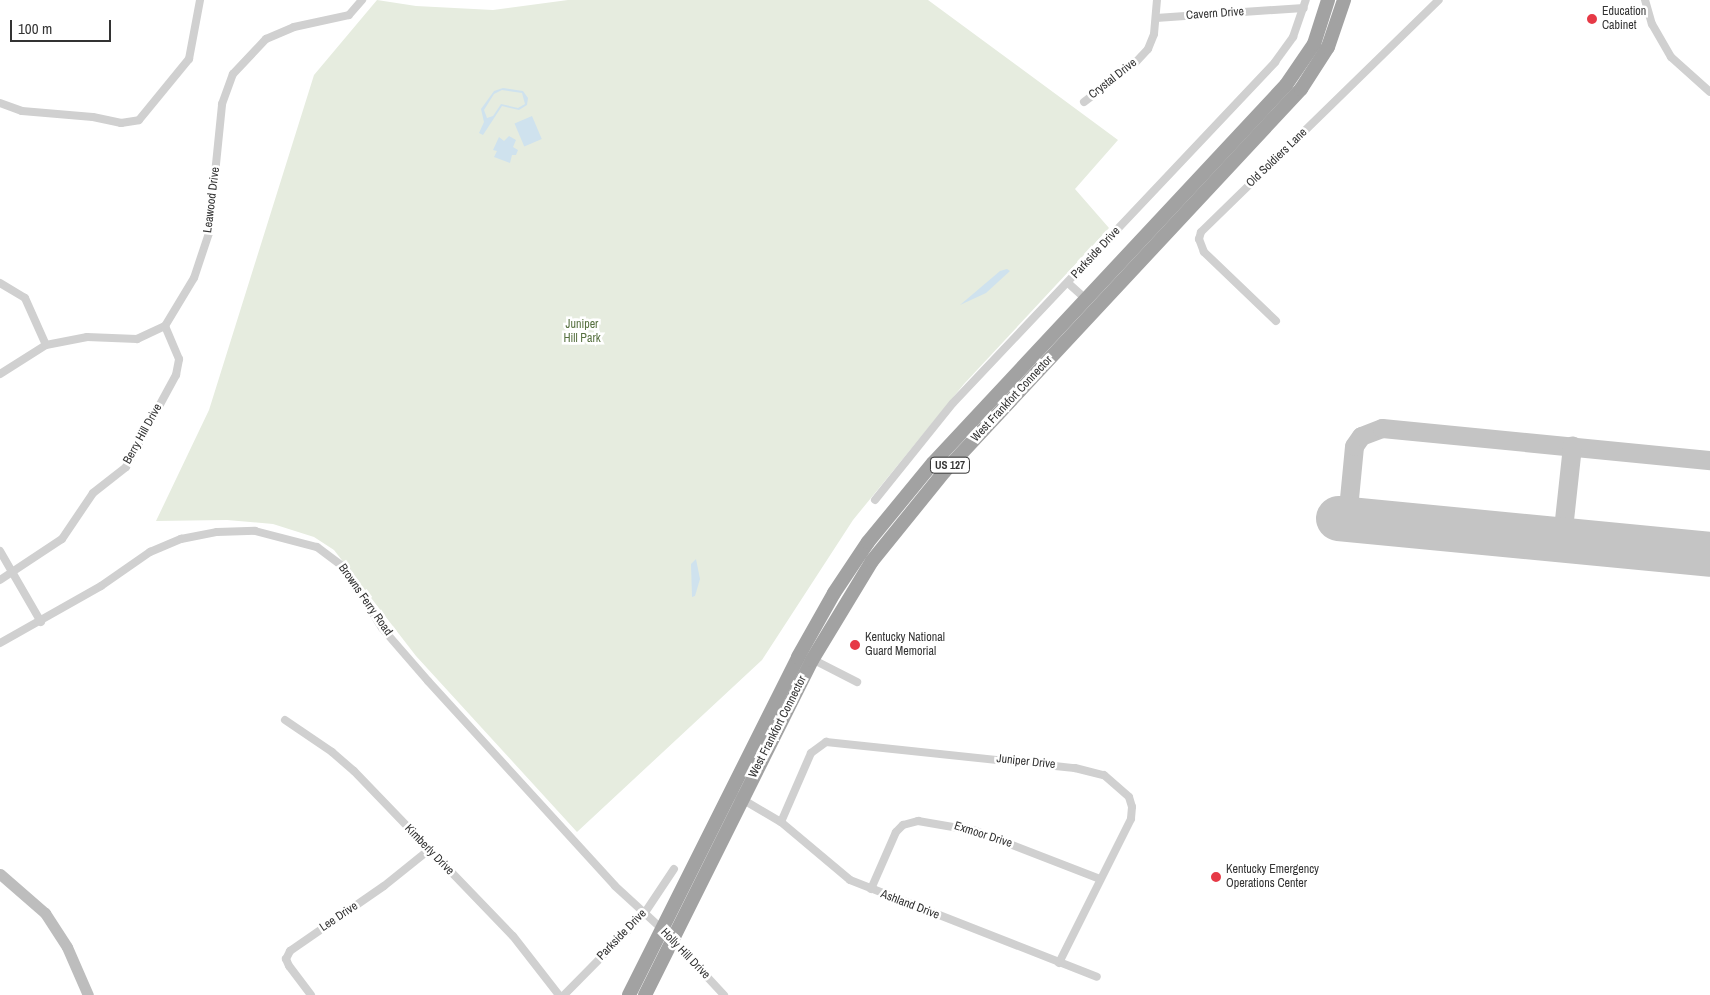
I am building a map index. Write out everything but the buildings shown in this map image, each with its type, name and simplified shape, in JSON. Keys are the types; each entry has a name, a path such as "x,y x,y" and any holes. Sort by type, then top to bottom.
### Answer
{"highway":[{"name":"West Frankfort Connector","path":"1091,304 1286,85 1314,44 1328,0"},
{"name":"West Frankfort Connector","path":"645,995 743,799 806,656 845,576 893,510 1301,89 1328,47 1344,0"},
{"name":"West Frankfort Connector","path":"629,995 730,792 806,656"}],"main road":[{"path":"0,874 50,920 67,947 88,995"}],"street":[{"path":"0,103 22,111 93,117 122,124 139,120 189,59 200,0"},
{"name":"Leawood Drive","path":"165,326 194,278 209,234 222,104 233,74 266,39 294,27 348,15 362,0"},
{"name":"Crystal Drive","path":"1084,102 1142,57 1152,42 1157,0"},
{"name":"Old Soldiers Lane","path":"1276,320 1204,252 1200,239 1201,232 1439,0"},
{"path":"1645,0 1657,35 1671,57 1710,92"},
{"name":"Cavern Drive","path":"1156,18 1305,4"},
{"name":"Parkside Drive","path":"875,500 953,403 1275,62 1293,37 1305,4"},
{"path":"0,283 25,298 46,345"},
{"path":"1068,283 1091,304"},
{"path":"0,374 46,345 87,337 138,339 165,326"},
{"name":"Berry Hill Drive","path":"0,580 62,539 93,493 126,466 134,454 176,375 179,359 165,326"},
{"name":"Browns Ferry Road","path":"0,643 41,622 101,586 150,552 181,539 217,532 256,531 317,547 344,568 382,628 566,833 644,914"},
{"path":"0,551 41,622"},
{"path":"806,656 858,682"},
{"name":"Kimberly Drive","path":"285,720 344,761 512,936 559,995"},
{"name":"Juniper Drive","path":"781,822 811,753 826,742 1085,769 1112,780 1127,794 1132,807 1127,827 1059,963"},
{"name":"Ashland Drive","path":"730,792 781,822 840,874 871,889 1097,977"},
{"name":"Exmoor Drive","path":"871,889 898,830 906,823 918,822 976,831 1100,879"},
{"name":"Lee Drive","path":"311,995 288,966 286,959 290,951 384,886 430,850"},
{"name":"Parkside Drive","path":"564,995 644,914 674,869"},
{"name":"Holly Hill Drive","path":"644,914 673,940 724,995"}],"green space":[{"name":"Juniper Hill Park","path":"377,0 416,6 493,10 568,0 928,0 1118,140 1075,189 1109,228 964,384 853,520 762,660 577,832 416,656 334,550 314,537 273,524 227,520 156,521 209,410 314,75"}],"water":[{"path":"503,88 523,91 528,98 527,105 519,110 502,106 483,135 479,133 484,122 481,109 494,91","holes":["502,90 522,93 525,104 518,108 501,104 493,116 487,118 484,110 494,94"]},
{"path":"532,116 542,139 524,146 515,123"},
{"path":"509,136 516,140 513,147 518,150 516,155 512,155 510,163 494,157 497,151 493,150 499,137 504,141"},
{"path":"1007,269 1010,271 986,293 960,305 1000,271"},
{"path":"696,559 700,579 695,596 692,597 691,564"}],"taxiway":[{"path":"1347,519 1354,446 1361,436 1382,428 1710,460"},
{"path":"1562,538 1572,446"}],"runway":[{"path":"1338,518 1710,554"}],"place":[{"name":"Education Cabinet","path":"1592,19"},
{"name":"Kentucky National Guard Memorial","path":"855,645"},
{"name":"Kentucky Emergency Operations Center","path":"1216,877"}]}
